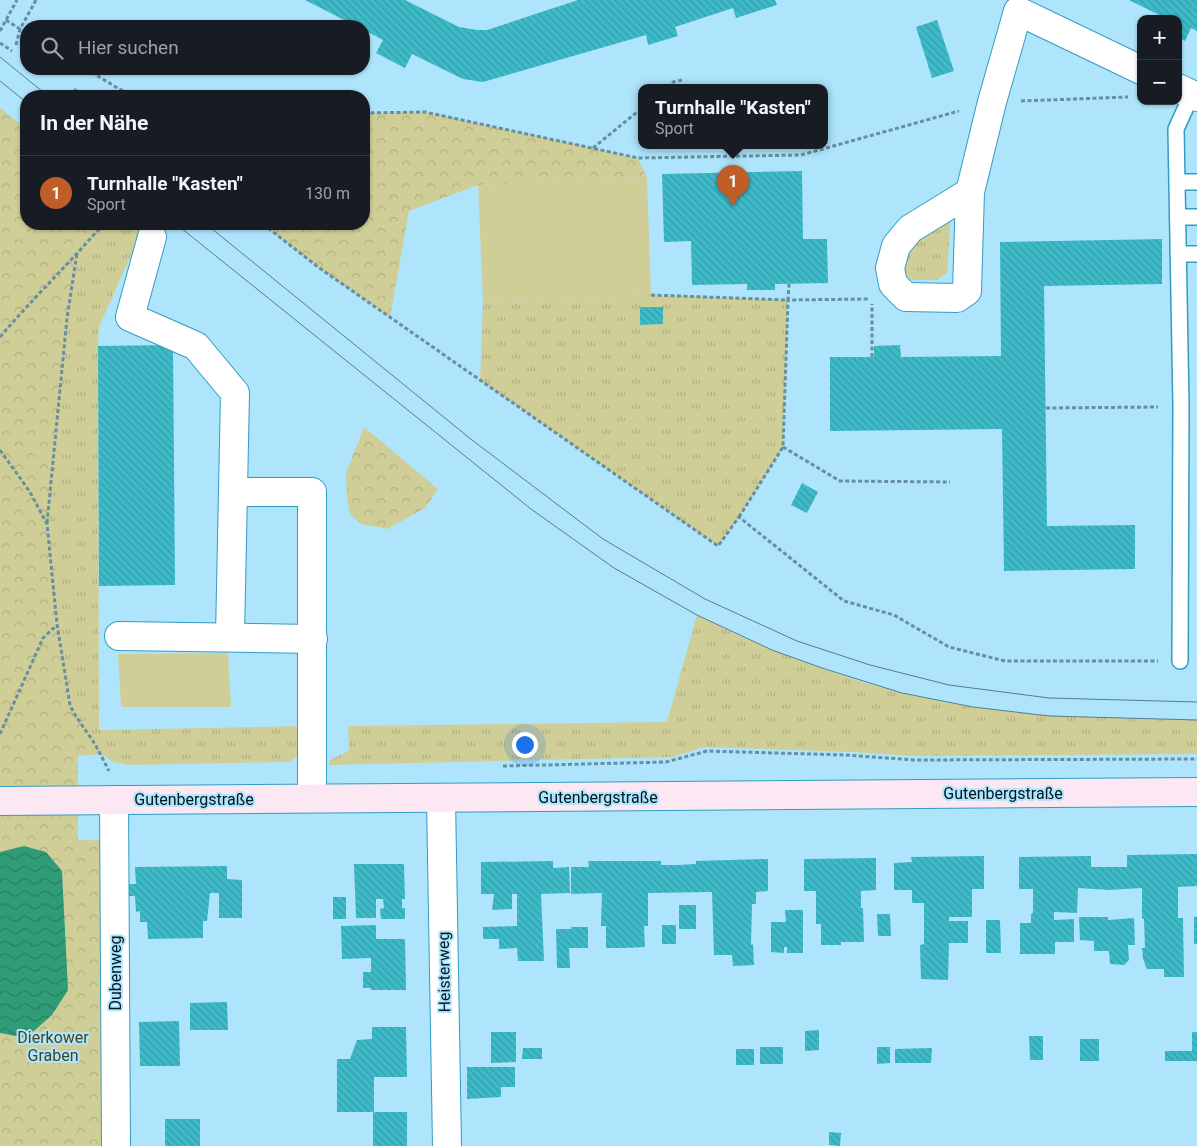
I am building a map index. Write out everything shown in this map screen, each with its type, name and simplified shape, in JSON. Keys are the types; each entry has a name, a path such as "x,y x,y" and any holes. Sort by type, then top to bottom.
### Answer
{"street":[{"path":"970,192 992,102 1018,11 1137,68"},
{"path":"152,238 130,317 196,346 235,394 230,637"},
{"path":"233,492 312,492 312,798"},
{"path":"119,636 312,640"},
{"name":"Gutenbergstraße","path":"0,801 105,792 312,798 1197,792"},
{"name":"Dubenweg","path":"105,792 116,1146"},
{"name":"Heisterweg","path":"442,798 447,1146"}],"lane":[{"path":"1180,661 1181,406 1176,129 1189,93"},
{"path":"1178,182 1197,182"},
{"path":"1178,218 1197,217"},
{"path":"1178,254 1197,254"}],"path":[{"path":"0,31 17,0"},
{"path":"25,20 36,0"},
{"path":"6,20 20,29 16,45"},
{"path":"0,43 12,51"},
{"path":"96,75 121,90"},
{"path":"671,84 682,80"},
{"path":"828,148 992,102 1131,97"},
{"path":"593,148 638,111"},
{"path":"370,112 425,112 638,158 801,155 823,149"},
{"path":"0,336 97,230"},
{"path":"270,230 318,267 718,546 739,517 783,447 789,284"},
{"path":"78,253 67,318 47,524 57,624 70,705 75,716 95,744 105,792"},
{"path":"651,295 788,300 872,298 872,357"},
{"path":"1046,408 1181,406"},
{"path":"783,447 840,481 950,482"},
{"path":"0,450 30,492 47,524"},
{"path":"739,517 844,601 894,616 950,648 1005,661 1180,661"},
{"path":"0,734 43,638 57,624"},
{"path":"499,766 666,762 707,752 915,760 1197,759"}],"green space":[{"path":"0,108 20,124 20,230 142,230 99,327 99,730 303,726 301,751 289,762 129,765 113,762 101,754 4,759"},
{"name":"Dierkower Graben","path":"0,108 20,124 20,230 98,230 77,254 67,318 47,524 57,624 70,705 101,754 78,756 78,840 105,840 107,1146 0,1146"},
{"path":"425,112 638,158 647,178 478,185 409,211 390,317 318,267 271,230 370,230 370,113"},
{"path":"647,178 651,295 483,302 478,185"},
{"path":"951,211 947,273 937,280 910,280 902,270 906,250"},
{"path":"651,295 788,300 783,447 739,517 718,546 480,380 483,302"},
{"path":"364,427 438,489 425,508 387,529 361,524 350,514 346,473"},
{"path":"697,615 797,660 846,677 922,698 1001,711 1085,717 1197,720 1197,754 916,756 705,747 672,757 329,765 329,760 349,751 348,726 667,722"},
{"path":"228,653 231,707 121,707 118,654"}],"water":[{"path":"24,846 46,852 62,871 68,990 52,1015 26,1038 0,1033 0,852"}],"building":[{"path":"305,0 405,0 459,27 477,30 487,30 578,0 775,0 777,5 736,18 733,8 675,27 678,36 648,45 646,35 483,82 463,79 412,54 405,68 376,53 383,40 370,33 370,20 344,20"},
{"path":"1129,0 1197,0 1197,31 1191,28 1185,41 1182,40 1182,15 1159,15"},
{"path":"937,20 954,71 932,78 916,27"},
{"path":"802,171 803,239 827,239 828,283 775,284 775,290 747,290 747,284 692,285 691,241 664,242 662,174"},
{"path":"1162,239 1162,284 1044,286 1047,526 1135,525 1135,569 1004,571 1002,429 830,431 830,357 874,357 874,346 900,345 901,357 1001,356 1000,242"},
{"path":"640,307 663,307 663,324 640,325"},
{"path":"173,345 175,585 99,586 98,346"},
{"path":"802,483 818,492 807,513 791,505"},
{"path":"1197,854 1197,886 1178,887 1178,918 1183,918 1184,977 1164,977 1164,969 1147,969 1143,959 1142,948 1145,948 1142,888 1109,890 1078,888 1077,913 1054,912 1054,920 1074,919 1074,942 1055,942 1055,954 1020,954 1020,923 1031,923 1033,889 1019,889 1019,857 1091,856 1091,867 1127,867 1127,855"},
{"path":"984,856 984,889 972,889 972,917 949,917 949,921 968,921 968,943 949,943 948,980 921,979 920,945 924,944 924,903 912,903 912,890 894,890 894,863 912,862 911,857"},
{"path":"876,858 876,890 861,891 864,942 841,942 841,945 821,945 821,924 816,924 816,891 804,891 804,859"},
{"path":"768,859 768,891 756,892 756,904 752,904 751,945 753,944 754,965 733,966 732,955 714,955 712,892 648,893 648,926 644,926 645,947 625,948 606,948 606,926 601,926 602,893 571,894 571,867 589,867 588,861 661,861 661,865 678,865 696,864 696,861"},
{"path":"553,861 553,868 569,867 570,893 541,894 544,961 518,961 517,948 499,949 499,939 483,939 483,927 517,926 517,894 512,894 512,909 492,910 494,894 481,894 481,862"},
{"path":"354,864 404,864 405,899 402,899 402,908 405,908 405,919 381,919 380,909 384,908 383,899 376,899 376,918 356,918"},
{"path":"227,866 227,879 242,880 242,918 219,918 219,893 210,893 207,921 203,921 203,938 148,939 147,922 140,922 140,911 136,912 135,896 129,896 129,884 136,884 135,867"},
{"path":"333,897 346,897 346,919 333,919"},
{"path":"679,905 696,905 696,929 679,929"},
{"path":"785,910 803,910 803,953 787,953 787,947 784,947 784,953 771,952 771,922 786,922"},
{"path":"877,914 890,914 891,936 878,936"},
{"path":"1079,917 1108,917 1108,920 1134,918 1135,945 1128,945 1129,960 1124,965 1110,964 1109,951 1094,951 1094,941 1080,940"},
{"path":"1194,917 1197,917 1197,944 1194,944"},
{"path":"986,920 1000,920 1001,953 986,953"},
{"path":"376,925 376,939 405,939 406,990 371,990 371,988 363,988 363,972 371,972 371,958 342,959 341,926"},
{"path":"662,925 676,925 676,944 662,944"},
{"path":"571,927 588,927 588,948 569,948 570,968 557,968 556,929 571,929"},
{"path":"227,1002 228,1030 190,1030 190,1003"},
{"path":"179,1021 180,1066 140,1066 139,1022"},
{"path":"372,1027 406,1027 407,1077 374,1077 374,1112 337,1112 337,1059 350,1059 357,1040 372,1039"},
{"path":"819,1030 819,1050 805,1051 805,1031"},
{"path":"491,1032 516,1032 516,1062 491,1063"},
{"path":"1192,1032 1197,1032 1197,1061 1165,1061 1165,1051 1192,1051"},
{"path":"1029,1036 1043,1036 1043,1060 1030,1060"},
{"path":"1080,1039 1099,1039 1099,1061 1080,1061"},
{"path":"760,1047 783,1047 783,1064 760,1064"},
{"path":"877,1047 890,1047 890,1063 877,1064"},
{"path":"523,1048 542,1048 542,1059 522,1059"},
{"path":"932,1048 931,1063 895,1063 895,1049"},
{"path":"736,1049 754,1049 754,1065 736,1065"},
{"path":"467,1067 515,1067 515,1087 501,1087 501,1097 467,1099"},
{"path":"373,1112 407,1112 407,1146 373,1146"},
{"path":"165,1119 200,1119 200,1146 165,1146"},
{"path":"829,1132 841,1133 840,1146 829,1145"}],"tram line":[{"path":"0,57 20,73"},
{"path":"22,75 41,90"},
{"path":"0,81 20,97"},
{"path":"183,230 531,509 614,568 697,615 772,650 902,693 973,707 1049,716 1197,720"},
{"path":"213,230 472,440 603,539 705,599 797,641 870,665 949,685 1049,698 1197,702"}],"place":[{"name":"Turnhalle \"Kasten\"","path":"733,206"}]}
